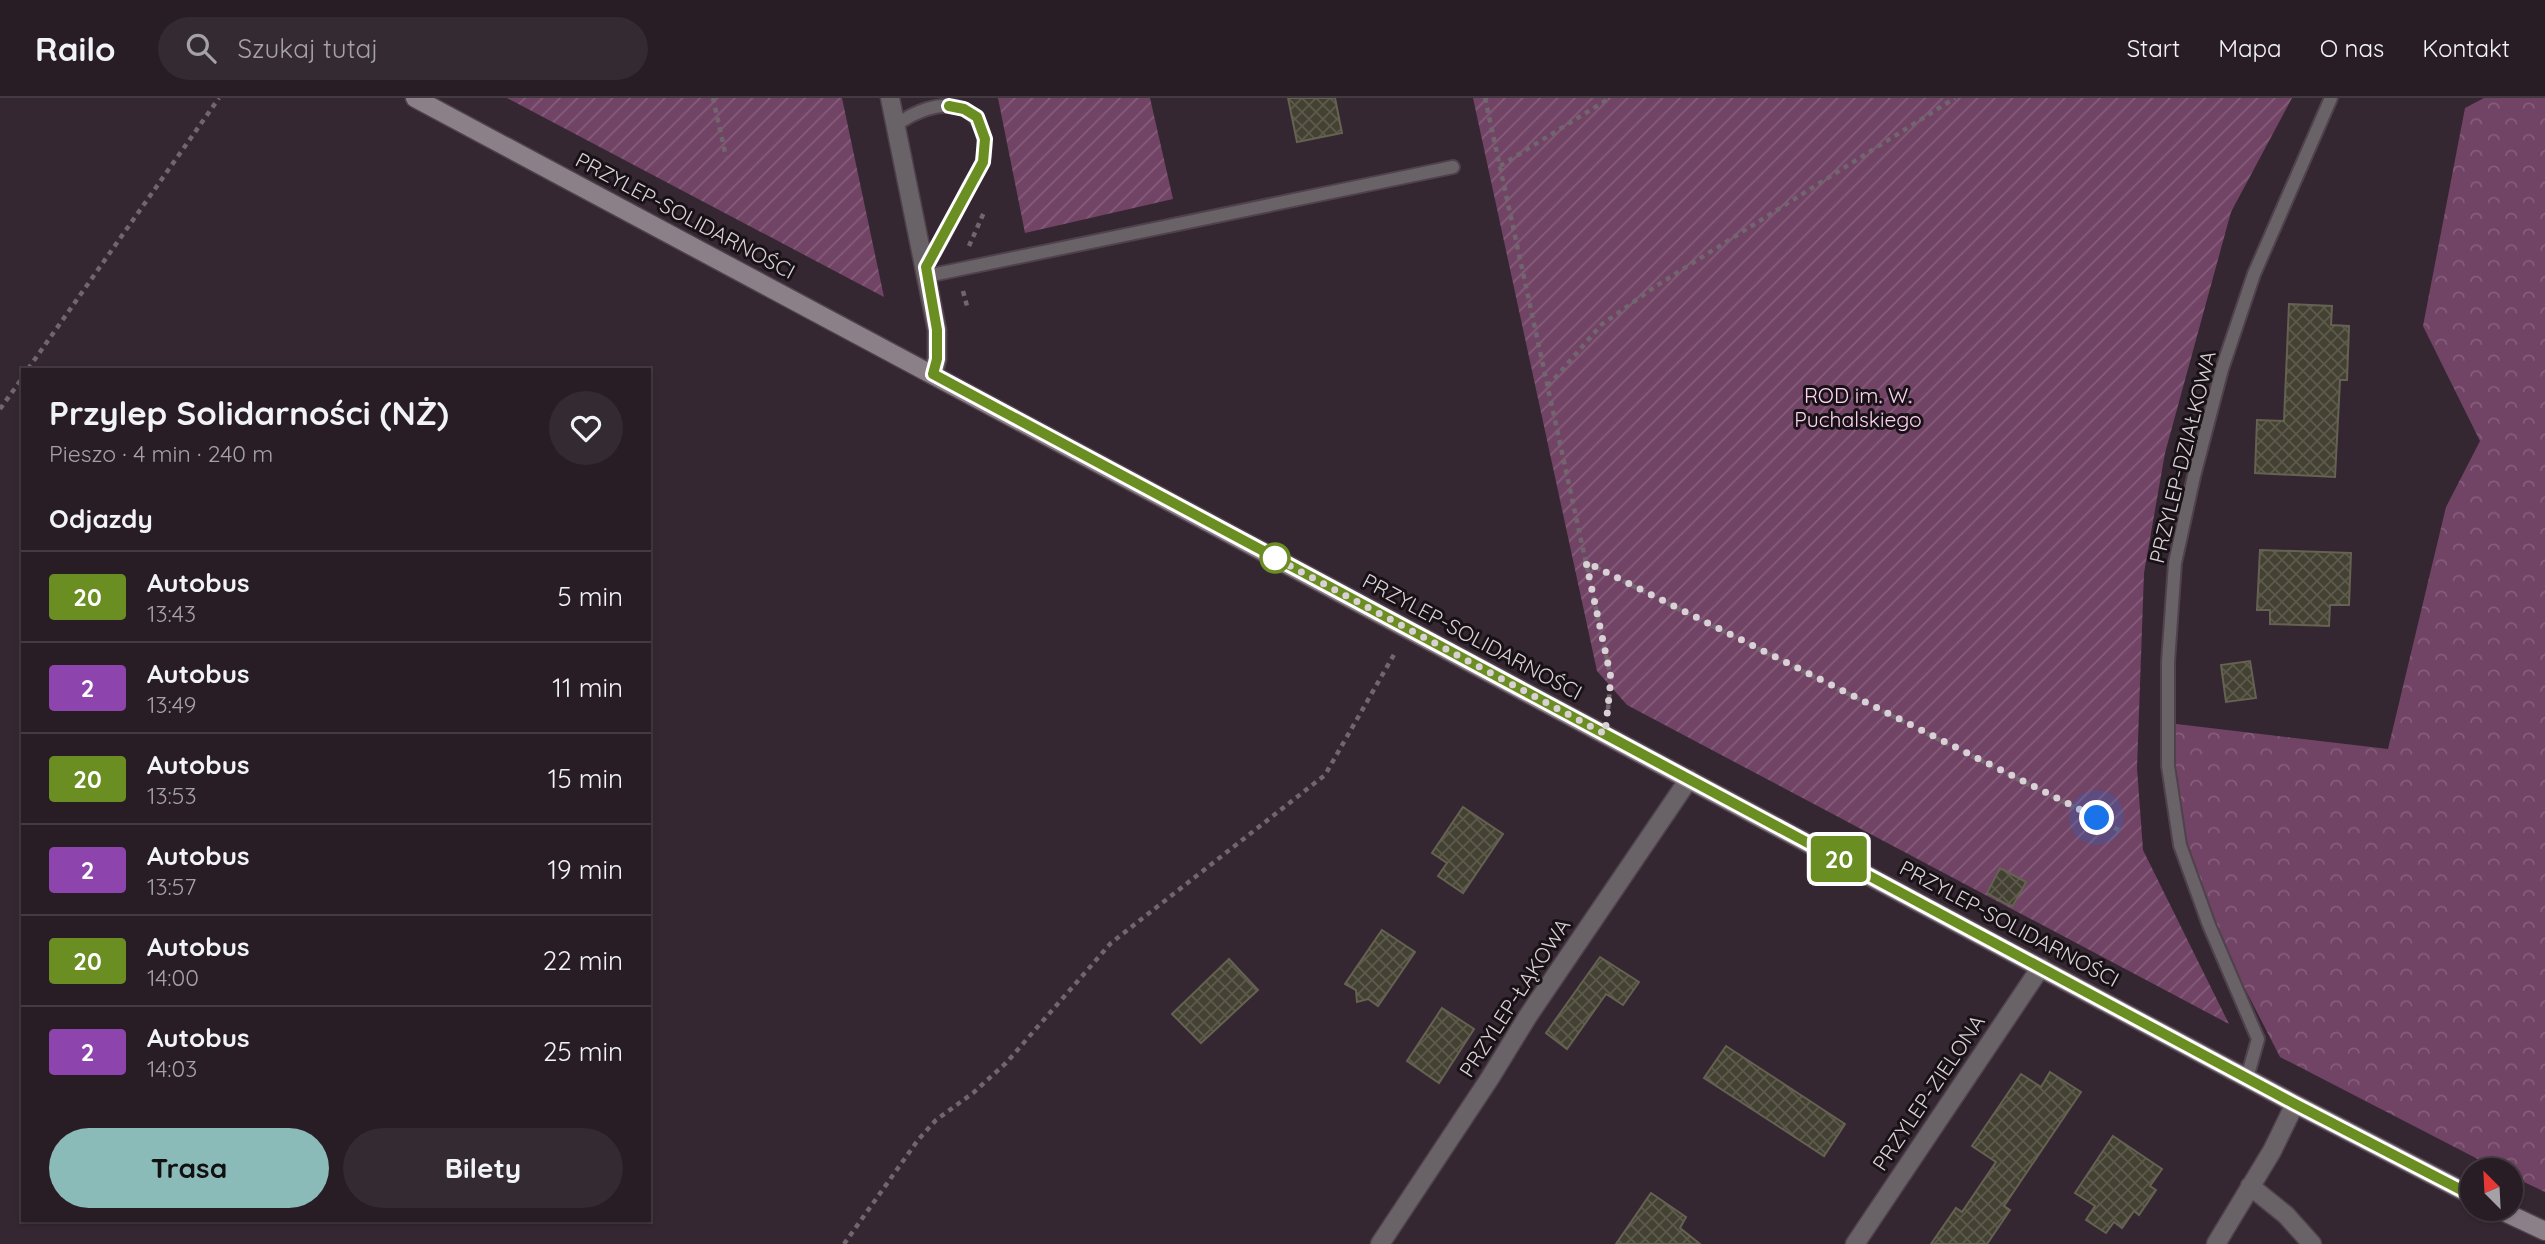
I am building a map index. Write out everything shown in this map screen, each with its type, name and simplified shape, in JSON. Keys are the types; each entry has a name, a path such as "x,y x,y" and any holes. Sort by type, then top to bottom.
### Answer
{"main road":[{"name":"PRZYLEP-SOLIDARNOŚCI","path":"415,98 2295,1104 2460,1189"},
{"path":"2524,1221 2545,1231"}],"street":[{"path":"890,98 937,330 937,359 933,374"},
{"name":"PRZYLEP-ŁĄKOWA","path":"1380,1244 1528,1016 1689,779"},
{"name":"PRZYLEP-ZIELONA","path":"1855,1244 2041,967"},
{"path":"2216,1244 2272,1151 2295,1104"},
{"path":"2250,1186 2286,1215 2312,1244"}],"lane":[{"name":"PRZYLEP-DZIAŁKOWA","path":"2247,1078 2258,1040 2209,925 2180,845 2168,766 2168,662 2175,563 2222,369 2254,274 2331,98"},
{"path":"896,125 926,109 949,106 964,109 977,117 985,139 983,162 926,272"},
{"path":"926,272 1454,167"}],"path":[{"path":"29,368 219,98"},
{"path":"713,98 726,157"},
{"path":"1485,98 1611,678 1605,734"},
{"path":"1500,166 1610,98"},
{"path":"1548,386 1601,325 1656,286 1955,98"},
{"path":"0,409 21,380"},
{"path":"1586,562 2121,831"},
{"path":"844,1244 918,1140 936,1120 973,1093 1006,1063 1111,943 1325,775 1409,629"}],"green space":[{"path":"507,98 842,98 884,297"},
{"path":"998,98 1150,98 1173,199 1025,233"},
{"name":"ROD im. W. Puchalskiego","path":"1473,98 2292,98 2231,212 2165,453 2144,573 2137,768 2143,850 2229,1024 1627,705 1597,671"},
{"path":"2484,98 2545,98 2545,1192 2524,1182 2524,1158 2476,1158 2280,1057 2202,905 2175,819 2168,723 2388,749 2446,507 2480,441 2423,326 2465,108"}],"building":[{"path":"1288,98 1335,98 1342,133 1297,142"},
{"path":"2289,304 2332,306 2331,325 2349,326 2347,380 2340,380 2335,477 2255,473 2257,420 2284,421"},
{"path":"2260,550 2351,553 2349,605 2330,605 2329,626 2270,624 2270,610 2257,610"},
{"path":"2250,661 2256,698 2226,702 2221,665"},
{"path":"1463,807 1503,834 1463,893 1438,876 1447,863 1432,853"},
{"path":"2000,868 2026,882 2012,907 1987,893"},
{"path":"1382,930 1415,952 1378,1006 1368,999 1357,1002 1356,990 1345,984"},
{"path":"1600,957 1639,982 1623,1005 1606,994 1567,1049 1546,1033"},
{"path":"1229,959 1258,990 1201,1043 1172,1014"},
{"path":"1442,1008 1474,1029 1439,1083 1407,1061"},
{"path":"1726,1046 1845,1124 1824,1156 1704,1078"},
{"path":"2050,1072 2081,1092 2004,1206 2010,1210 1987,1244 1931,1244 1956,1208 1962,1212 1996,1162 1972,1146 2021,1074 2041,1087"},
{"path":"2113,1136 2162,1169 2150,1186 2156,1190 2139,1215 2134,1211 2122,1228 2114,1222 2106,1233 2086,1220 2095,1206 2075,1193"},
{"path":"1651,1193 1686,1217 1680,1228 1700,1244 1616,1244"}],"bus line":[{"name":"20","path":"949,106 964,109 977,117 985,139 983,162 926,267 937,330 937,359 933,374 2295,1104 2460,1189"}],"route":[{"path":"1275,558 1266,553 1605,734 1611,678 1586,562 2097,818"}]}
